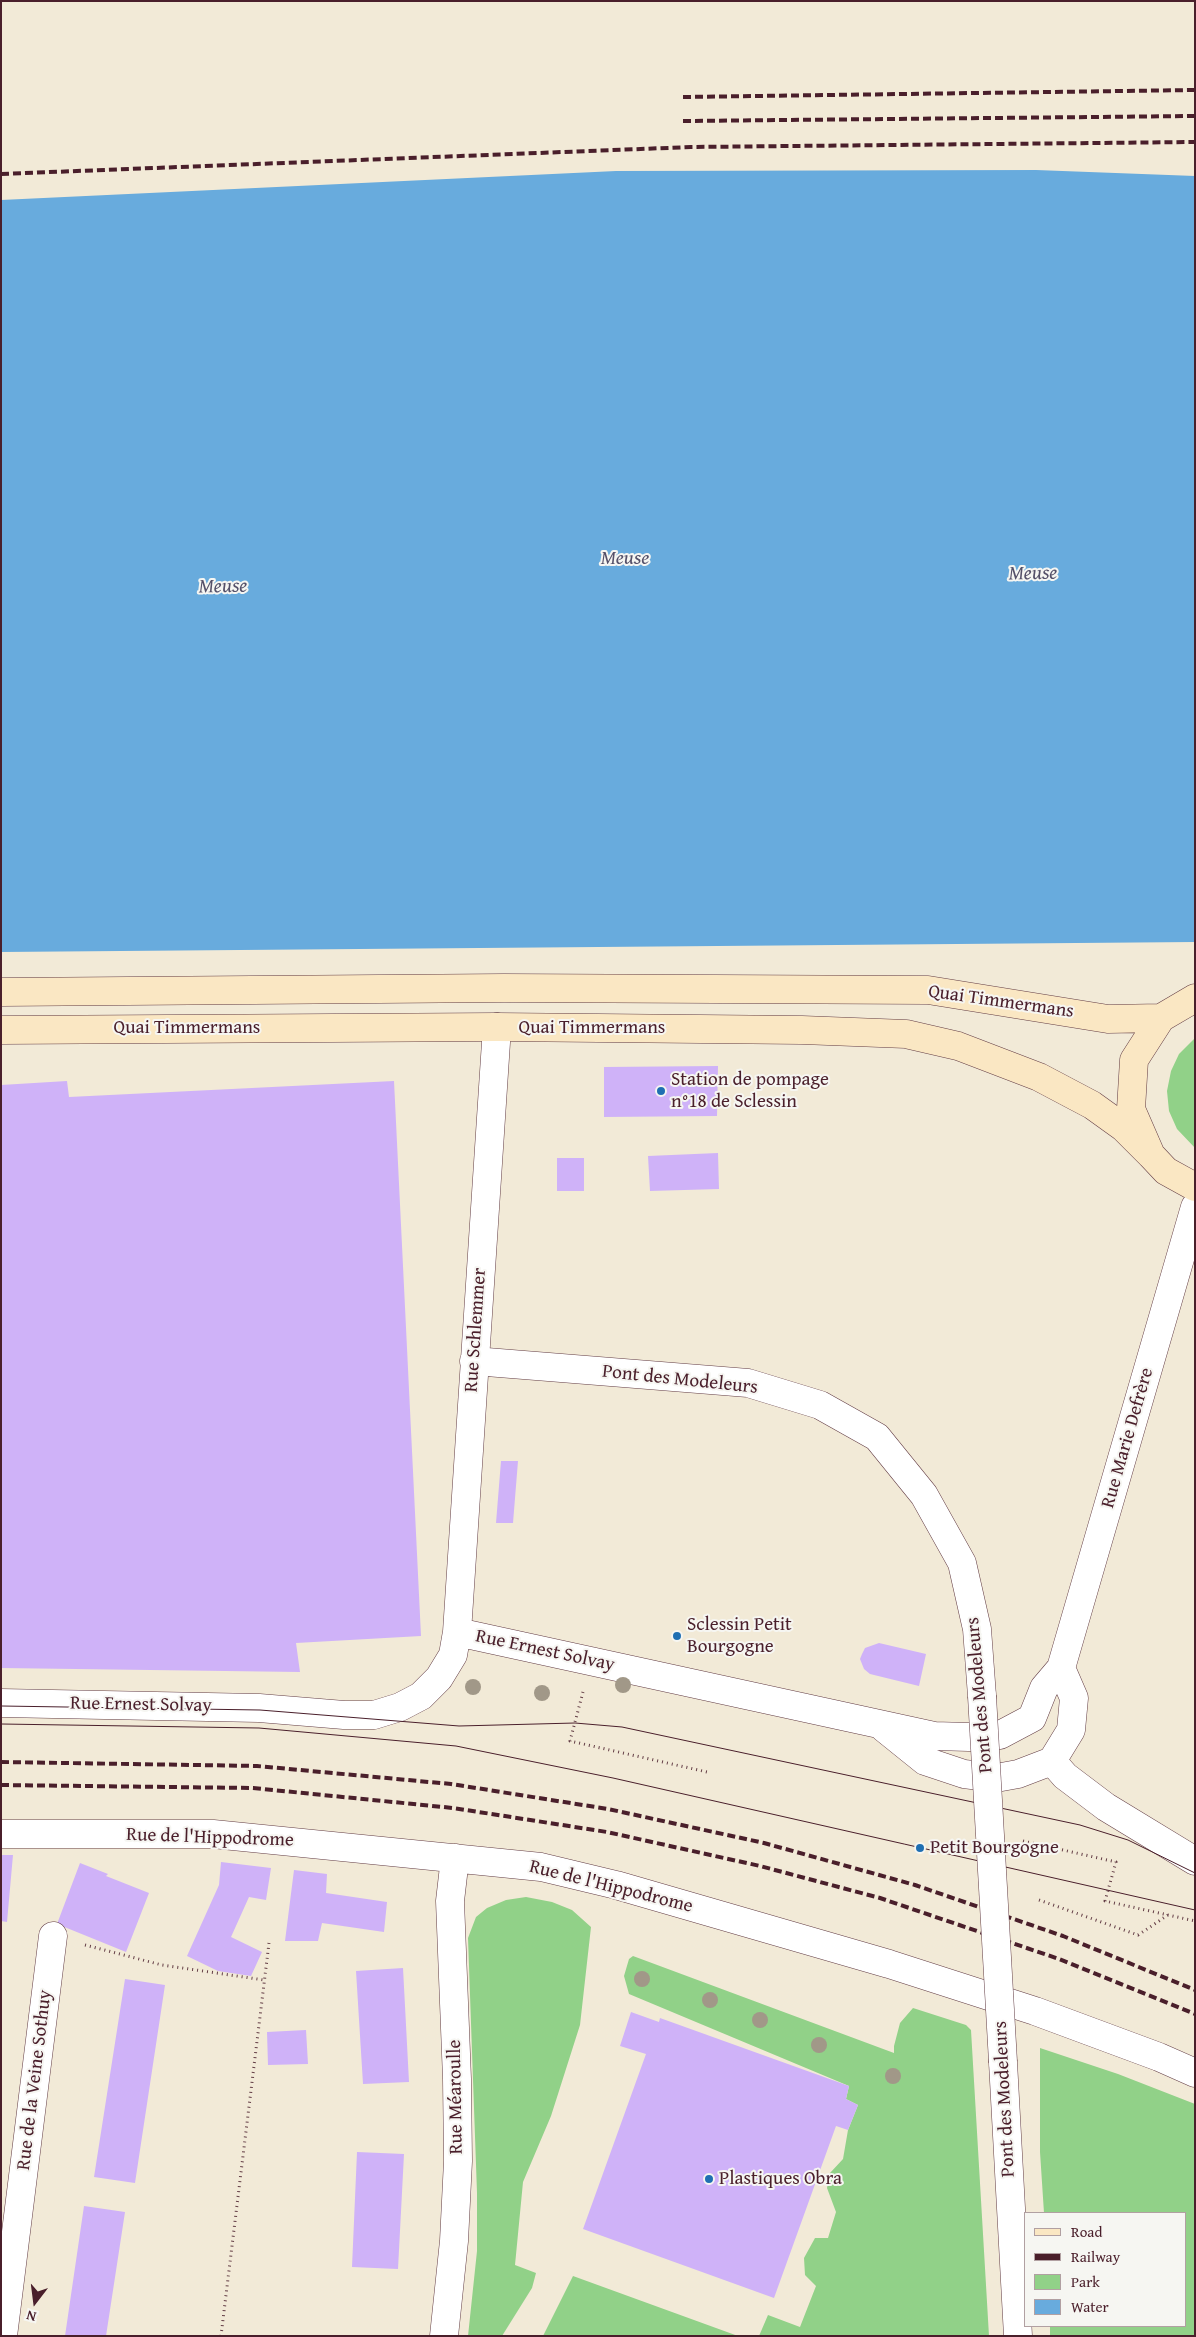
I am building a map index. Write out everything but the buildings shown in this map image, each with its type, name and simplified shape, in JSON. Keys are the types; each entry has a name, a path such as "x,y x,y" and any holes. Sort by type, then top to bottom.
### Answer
{"main road":[{"name":"Quai Timmermans","path":"1,992 504,988 928,990 1108,1019 1161,1018"},
{"path":"1151,1155 1131,1109 1134,1060 1161,1018 1195,998"},
{"name":"Quai Timmermans","path":"1,1030 496,1027 802,1030 906,1034 958,1046 1039,1077 1092,1105 1124,1128 1166,1170 1195,1187"}],"street":[{"name":"Rue Schlemmer","path":"457,1632 496,1027"},
{"name":"Rue Marie Defrère","path":"1032,1718 1044,1688 1061,1668 1195,1208"},
{"name":"Pont des Modeleurs","path":"474,1361 748,1383 820,1406 877,1437 924,1496 962,1563 977,1629 982,1696 1018,2336"},
{"name":"Rue Ernest Solvay","path":"1,1703 260,1708 344,1715 374,1715 400,1707 421,1696 439,1678 453,1655 457,1632 934,1736 969,1737 1000,1735 1032,1718"},
{"path":"877,1723 925,1760 964,1774 996,1778 1018,1774 1052,1761 1072,1730 1074,1698 1061,1668"},
{"path":"1052,1761 1066,1776 1106,1807 1195,1860"},
{"name":"Rue de l'Hippodrome","path":"1,1834 212,1834 541,1867 616,1885 889,1964 1035,2011 1159,2057 1195,2073"},
{"name":"Rue Méaroulle","path":"444,2336 454,2241 458,2162 457,2078 450,1900 454,1858"},
{"name":"Rue de la Veine Sothuy","path":"3,2336 53,1936"}],"path":[{"path":"592,1660 570,1741 707,1772"},
{"path":"1017,1839 1116,1862 1105,1901 1195,1921"},
{"path":"1039,1900 1138,1935 1169,1914"},
{"path":"53,1936 162,1965 264,1980"},
{"path":"221,2336 269,1943"}],"green space":[{"path":"1195,1038 1195,1148 1177,1129 1169,1111 1167,1091 1171,1071 1179,1054"},
{"path":"526,1897 552,1902 572,1910 591,1927 580,2025 551,2116 523,2182 515,2265 536,2273 532,2288 502,2336 468,2336 477,2251 477,2193 468,1938 476,1917 487,1908 506,1900"},
{"path":"633,1956 894,2053 900,2023 913,2008 966,2025 971,2030 989,2336 759,2336 768,2315 800,2327 816,2286 805,2275 804,2258 815,2238 828,2238 836,2212 827,2188 830,2173 843,2159 848,2130 858,2105 846,2099 849,2086 629,1994 624,1976 629,1959"},
{"path":"1040,2048 1118,2074 1195,2104 1195,2336 1050,2336 1050,2327 1186,2327 1186,2212 1044,2212 1040,2152"},
{"path":"573,2276 738,2336 543,2336"}],"water":[{"name":"Meuse","path":"1036,170 1195,176 1195,942 1,952 1,200 616,171"}],"tram line":[{"path":"1,1706 260,1710 459,1726 575,1723 622,1727 1080,1825 1128,1840 1195,1873"},
{"path":"1,1724 259,1728 456,1746 613,1778 1195,1910"}],"railway":[{"path":"683,97 1195,90"},
{"path":"683,121 1195,116"},
{"path":"1,174 691,147 1195,142"},
{"path":"1,1762 257,1766 451,1784 608,1809 764,1843 915,1885 1063,1936 1195,1990"},
{"path":"1,1785 253,1788 453,1808 607,1832 760,1866 880,1898 1059,1959 1195,2014"}],"place":[{"name":"Station de pompage n°18 de Sclessin","path":"661,1091"},
{"name":"Sclessin Petit Bourgogne","path":"677,1636"},
{"name":"Petit Bourgogne","path":"920,1848"},
{"name":"Plastiques Obra","path":"709,2179"}]}
